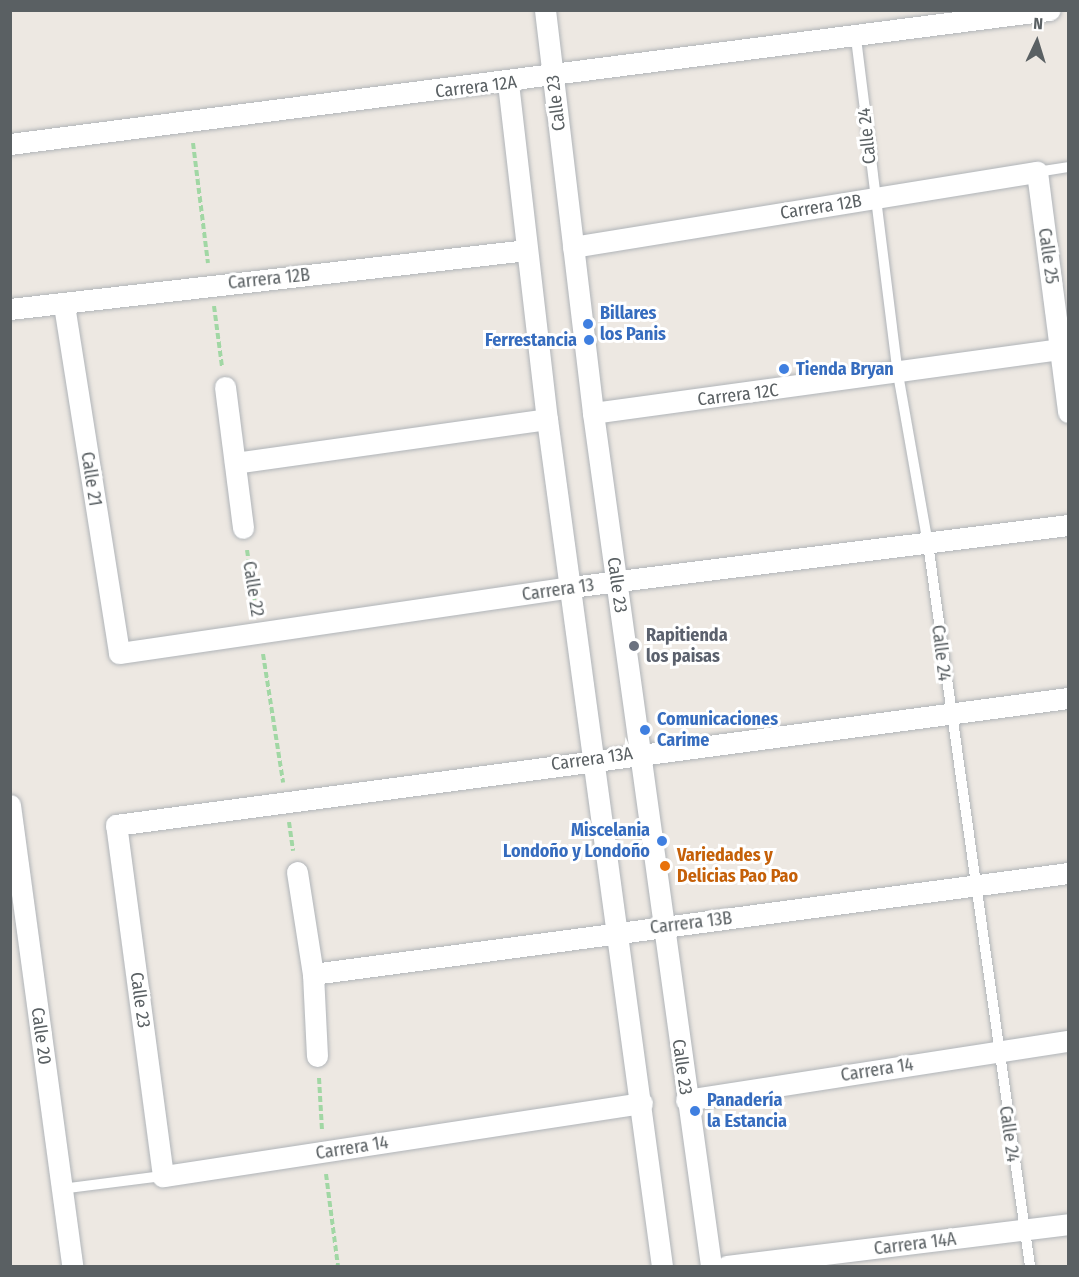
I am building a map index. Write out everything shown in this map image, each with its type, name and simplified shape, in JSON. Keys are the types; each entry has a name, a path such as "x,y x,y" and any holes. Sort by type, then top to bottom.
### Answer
{"street":[{"name":"Calle 23","path":"545,10 593,413 686,1100 711,1266"},
{"name":"Carrera 12A","path":"10,144 508,83 856,38 1049,10"},
{"path":"508,83 547,419 619,932 662,1266"},
{"name":"Carrera 12B","path":"573,247 1037,172"},
{"name":"Calle 25","path":"1037,172 1068,412"},
{"name":"Carrera 12B","path":"10,309 64,305 211,285 527,250"},
{"name":"Calle 21","path":"64,305 119,653"},
{"name":"Carrera 12C","path":"593,413 898,374 1060,349"},
{"path":"225,387 243,528"},
{"path":"235,463 547,419"},
{"name":"Carrera 13","path":"119,653 571,587 1068,525"},
{"name":"Carrera 13A","path":"116,825 640,752 1068,698"},
{"name":"Calle 20","path":"10,805 72,1266"},
{"name":"Calle 23","path":"116,825 163,1176"},
{"path":"297,872 313,974 317,1056"},
{"name":"Carrera 13B","path":"313,974 1068,873"},
{"name":"Carrera 14","path":"686,1100 1068,1041"},
{"name":"Carrera 14","path":"163,1176 642,1103"},
{"name":"Carrera 14A","path":"726,1266 1068,1224"}],"lane":[{"name":"Calle 24","path":"856,38 874,199 898,374 928,544 973,886 1030,1266"},
{"name":"Carrera 12B","path":"1037,172 1068,167"},
{"name":"Carrera 14","path":"61,1189 163,1176"}],"path":[{"path":"190,121 225,387"},
{"name":"Calle 22","path":"243,528 297,872"}],"place":[{"name":"Billares los Panis","path":"588,324"},
{"name":"Ferrestancia","path":"589,340"},
{"name":"Tienda Bryan","path":"784,369"},
{"name":"Rapitienda los paisas","path":"634,646"},
{"name":"Comunicaciones Carime","path":"645,730"},
{"name":"Miscelania Londoño y Londoño","path":"662,841"},
{"name":"Variedades y Delicias Pao Pao","path":"665,866"},
{"name":"Panadería la Estancia","path":"695,1111"}]}
